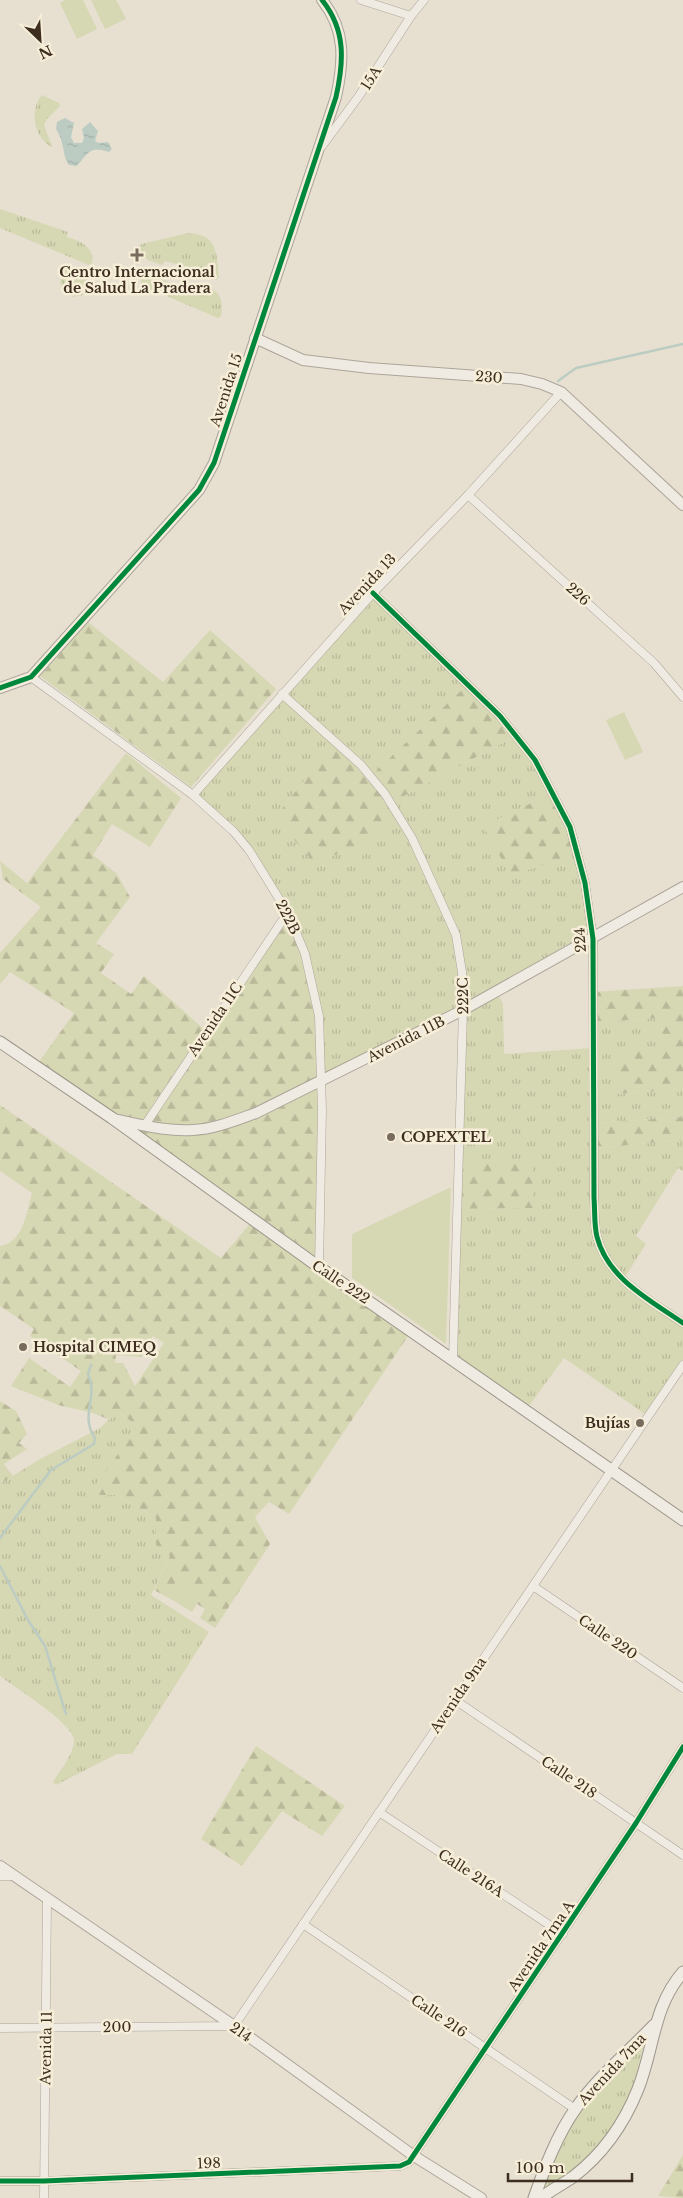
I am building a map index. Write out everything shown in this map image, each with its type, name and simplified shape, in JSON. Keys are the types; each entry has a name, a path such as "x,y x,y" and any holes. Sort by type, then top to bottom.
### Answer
{"main road":[{"name":"Calle 222","path":"0,1042 112,1118 319,1267 683,1520"},
{"name":"Avenida 7ma","path":"541,2198 584,2168 611,2139 638,2088 655,2023 671,1986 683,1972"},
{"name":"Avenida 7ma","path":"534,2198 546,2165 575,2109 597,2082 655,2023"}],"street":[{"name":"Avenida 15","path":"31,678 199,490 214,463 316,154 340,75 343,55 337,23 322,0"},
{"path":"362,0 411,16"},
{"name":"15A","path":"316,154 359,96 411,16 424,0"},
{"name":"230","path":"255,338 304,360 370,368 521,379 542,384 561,392 683,505"},
{"name":"Avenida 13","path":"193,795 373,593 468,495 561,392"},
{"name":"226","path":"468,495 654,663 683,697"},
{"name":"224","path":"373,593 500,716 535,760 570,826 579,852 593,939 594,1198 597,1237 612,1268 622,1280 683,1323"},
{"path":"0,688 31,678"},
{"name":"222B","path":"31,678 193,795 234,832 249,850 288,915 305,954 315,991 319,1016 322,1110 319,1267"},
{"name":"222C","path":"282,694 361,765 385,794 412,838 456,935 462,972 464,1010 453,1359"},
{"name":"Avenida 11B","path":"112,1118 170,1130 194,1130 226,1124 256,1113 464,1010 683,887"},
{"name":"Avenida 11C","path":"145,1125 212,1023 288,915"},
{"name":"Avenida 9na","path":"234,2026 683,1365"},
{"name":"Calle 220","path":"533,1586 683,1688"},
{"name":"Calle 218","path":"455,1700 683,1855"},
{"name":"Avenida 7ma A","path":"414,2156 484,2046 563,1934 683,1747"},
{"name":"Calle 216A","path":"379,1812 563,1934"},
{"name":"214","path":"0,1866 234,2026 414,2156 481,2198"},
{"path":"0,1876 14,1876"},
{"name":"Avenida 11","path":"44,2198 47,1898"},
{"name":"Calle 216","path":"303,1924 575,2109"},
{"name":"200","path":"0,2028 234,2026"},
{"name":"198","path":"0,2181 44,2181 400,2166 409,2162 414,2156"}],"green space":[{"path":"66,0 83,0 97,29 77,39 60,3"},
{"path":"91,0 116,0 126,19 105,29"},
{"path":"42,95 59,103 60,106 47,119 44,125 52,147 41,137 35,123 36,108"},
{"path":"0,209 68,232 67,237 77,240 89,249 93,258 92,263 89,265 0,228"},
{"path":"188,233 206,237 211,242 216,253 219,278 215,280 205,279 204,271 165,261 162,265 142,257 138,251 138,247 142,244"},
{"path":"65,267 72,268 72,272 109,288 111,285 119,288 72,297 65,293 60,283"},
{"path":"142,267 159,272 163,280 205,293 207,287 212,289 222,302 221,316 218,318 143,286 139,274"},
{"path":"373,593 467,685 371,777 323,757 277,815 316,862 357,847 401,820 391,803 515,736 552,793 484,826 579,852 593,939 497,991 503,1004 504,1054 593,1048 593,1022 661,1018 662,1046 616,1094 683,1089 683,1117 594,1123 594,1148 683,1140 683,1171 678,1168 636,1236 646,1244 623,1280 683,1323 683,1365 648,1416 564,1358 526,1410 453,1359 458,1209 534,1208 459,1164 463,1011 321,1082 289,915 249,850 193,795"},
{"path":"88,622 163,682 210,630 276,689 191,787 40,676"},
{"path":"467,685 515,736 391,803 401,820 357,847 316,862 311,859 279,823 277,815 323,757 340,746 371,776"},
{"path":"624,712 643,752 625,760 606,720"},
{"path":"126,753 181,798 150,847 112,824 93,855 117,874 130,897 96,943 114,954 101,973 131,994 144,976 206,1031 289,915 305,954 319,1016 319,1267 412,1330 289,1514 269,1502 255,1517 270,1544 215,1628 200,1618 205,1609 197,1604 205,1590 180,1575 167,1597 154,1590 170,1556 156,1545 156,1518 117,1495 88,1495 138,1427 118,1411 110,1420 93,1413 58,1405 11,1386 29,1358 70,1387 81,1371 30,1336 34,1329 0,1306 0,1246 14,1239 19,1233 26,1218 32,1193 0,1171 0,1105 221,1258 253,1220 36,1066 74,1013 10,972 0,984 0,953 41,907 3,879 0,861 27,883","holes":["153,1336 164,1343 135,1386 123,1363 115,1363 116,1355 141,1357"]},
{"path":"552,793 579,852 511,876 483,826"},
{"path":"683,986 683,1089 616,1094 616,1049 662,1046 661,1018 593,1022 593,992"},
{"path":"683,1117 683,1140 594,1148 594,1123"},
{"path":"459,1164 532,1164 534,1208 458,1209"},
{"path":"451,1187 446,1344 352,1278 352,1234"},
{"path":"0,1401 16,1411 27,1434 19,1443 27,1449 4,1464 13,1476 0,1484"},
{"path":"118,1411 139,1428 117,1495 156,1518 156,1545 170,1556 151,1595 209,1632 132,1754 117,1754 56,1785 53,1782 72,1751 74,1740 71,1733 54,1715 0,1676 0,1484 40,1459 100,1428"},
{"path":"180,1575 205,1590 192,1612 167,1597"},
{"path":"256,1746 345,1806 322,1836 282,1811 242,1866 201,1839"},
{"path":"646,2037 629,2098 612,2132 589,2157 542,2192 555,2156 572,2123 594,2092"},
{"path":"683,2155 683,2198 658,2196"}],"water":[{"path":"65,118 74,123 71,137 74,143 82,143 84,138 82,129 90,122 98,131 95,141 99,143 108,142 112,149 109,152 98,149 93,150 77,166 69,165 56,129 57,122"}],"waterway":[{"path":"558,381 576,368 683,344"},
{"path":"0,1538 51,1470 94,1444 95,1438 89,1422 91,1383 88,1374 91,1365"},
{"path":"0,1566 28,1620 45,1646 66,1714"}],"cycle path":[{"path":"0,688 31,677 199,490 214,463 336,97 341,71 341,46 335,23 330,11 322,0"},
{"path":"373,593 500,716 535,760 570,827 585,883 593,939 594,1198 597,1237 610,1265 620,1277 644,1297 683,1323"},
{"path":"0,2181 44,2181 400,2166 409,2162 636,1823 683,1747"}],"place":[{"name":"Centro Internacional de Salud La Pradera","path":"137,255"},
{"name":"COPEXTEL","path":"391,1137"},
{"name":"Hospital CIMEQ","path":"23,1347"},
{"name":"Bujías","path":"640,1423"}]}
